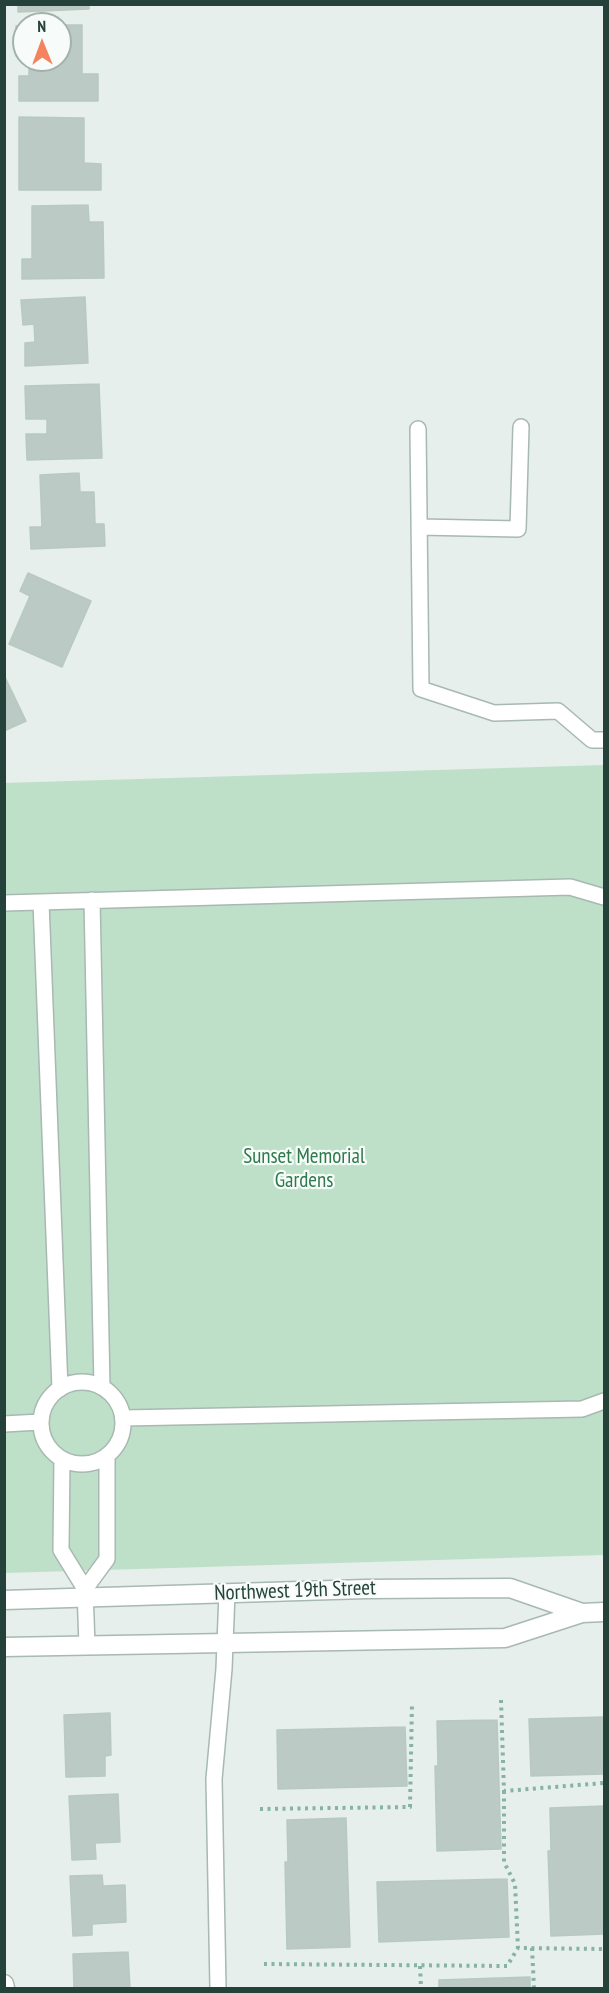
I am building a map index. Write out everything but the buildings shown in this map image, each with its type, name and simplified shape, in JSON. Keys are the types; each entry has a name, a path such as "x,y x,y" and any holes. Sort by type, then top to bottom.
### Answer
{"street":[{"name":"Northwest 19th Street","path":"4,1600 85,1593 510,1588 582,1613"},
{"name":"Northwest 19th Street","path":"4,1647 505,1638 582,1613 604,1612"},
{"path":"4,1984 5,1989"}],"lane":[{"path":"419,526 518,529 521,427"},
{"path":"418,429 422,689 494,713 558,711 592,740 604,740"},
{"path":"4,903 570,887 604,897"},
{"path":"92,900 102,1388"},
{"path":"41,902 60,1389"},
{"path":"92,1383 102,1388 112,1395 120,1406 123,1418 122,1432 117,1445 107,1456 97,1462 73,1463 62,1459 46,1444 40,1422 43,1409 50,1398 70,1384 92,1383"},
{"path":"123,1418 582,1409 604,1401"},
{"path":"4,1424 40,1422"},
{"path":"85,1593 107,1559 107,1456"},
{"path":"62,1459 61,1550 85,1593 87,1646"},
{"path":"218,1989 214,1779 227,1593"}],"path":[{"path":"264,1964 507,1966 518,1948 515,1884 504,1862 501,1701"},
{"path":"260,1809 410,1807 412,1703"},
{"path":"504,1791 604,1783"},
{"path":"518,1948 604,1949"},
{"path":"532,1948 534,1989"},
{"path":"420,1966 421,1989"}],"green space":[{"name":"Sunset Memorial Gardens","path":"604,765 604,1555 5,1573 4,783"}]}
